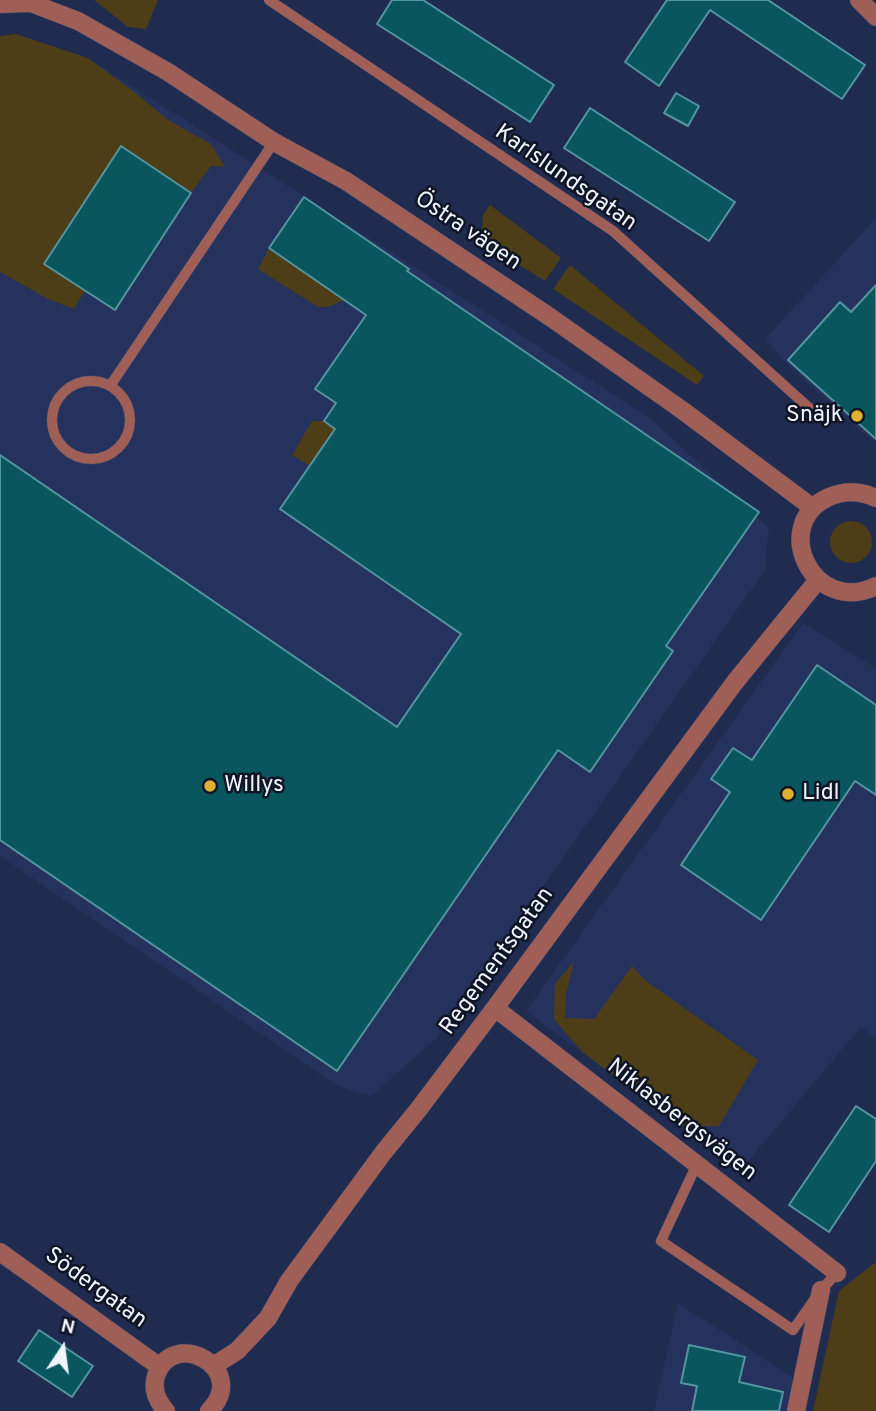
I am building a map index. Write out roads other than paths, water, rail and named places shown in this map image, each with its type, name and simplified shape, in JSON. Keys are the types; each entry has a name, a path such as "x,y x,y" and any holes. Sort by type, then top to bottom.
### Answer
{"street":[{"path":"67,0 78,22"},
{"path":"859,0 876,18"},
{"name":"Östra vägen","path":"0,4 31,3 78,22 168,72 274,142 346,181 550,317 682,410 813,508"},
{"path":"876,498 855,492 839,493 825,499 813,508 803,527 801,549 805,563 818,580 830,588 860,592 876,586"},
{"name":"Regementsgatan","path":"213,1366 237,1351 268,1318 289,1281 495,1008 734,682 818,580"},
{"name":"Niklasbergsvägen","path":"495,1008 837,1273"},
{"name":"Södergatan","path":"0,1252 160,1367"},
{"path":"796,1411 821,1290"},
{"path":"166,1411 155,1391 156,1378 160,1367 172,1357 186,1353 201,1356 213,1366 220,1385 215,1409"}],"lane":[{"name":"Karlslundsgatan","path":"268,0 613,232 818,416"},
{"path":"110,386 274,142"},
{"path":"86,381 110,386 120,393 130,415 130,427 125,439 108,455 96,458 72,454 63,446 52,425 57,401 64,391 86,381"},
{"path":"697,1164 661,1241 793,1330 821,1290 837,1273"}],"place":[{"name":"Snäjk","path":"857,416"},
{"name":"Willys","path":"210,786"},
{"name":"Lidl","path":"788,794"}]}
